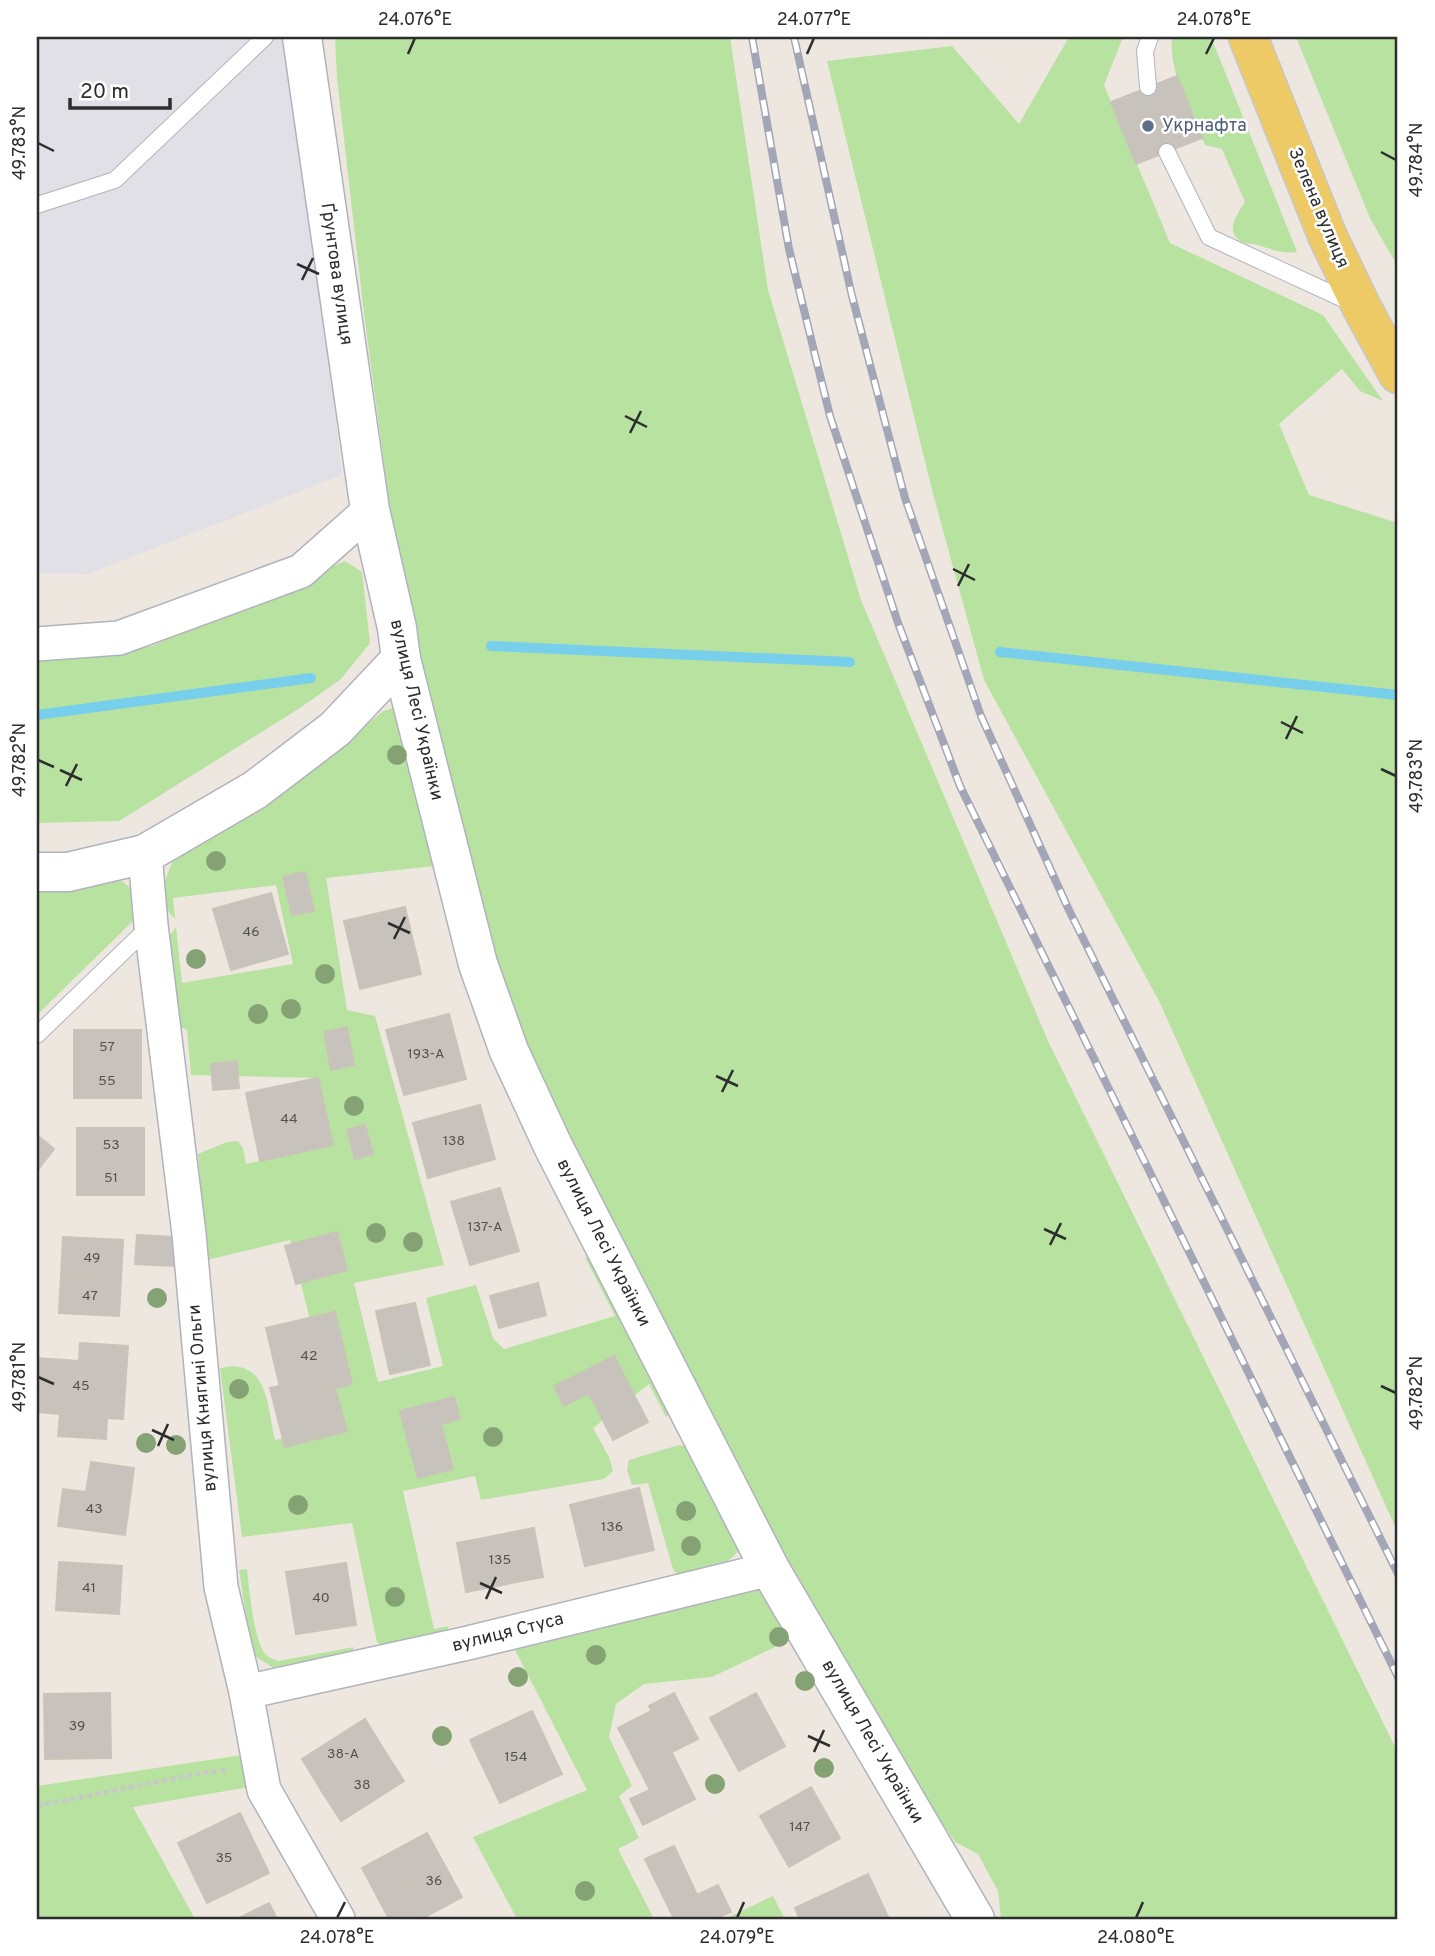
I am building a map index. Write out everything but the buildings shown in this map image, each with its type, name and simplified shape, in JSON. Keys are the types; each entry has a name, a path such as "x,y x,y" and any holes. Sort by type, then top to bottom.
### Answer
{"main road":[{"name":"Зелена вулиця","path":"1248,37 1327,235 1398,374"}],"street":[{"name":"Ґрунтова вулиця","path":"302,37 370,510"},
{"path":"37,644 119,638 301,571 370,510"},
{"name":"вулиця Лесі Українки","path":"370,510 397,628 401,659 478,964 509,1051 553,1146 770,1569 975,1919"},
{"path":"37,872 68,872 145,854 255,790 335,729 401,659"},
{"name":"вулиця Княгині Ольги","path":"145,854 151,925 189,1234 221,1587 246,1692 264,1790 338,1919"},
{"name":"вулиця Стуса","path":"246,1692 468,1643 770,1569"}],"lane":[{"path":"37,205 115,180 265,37"},
{"path":"1148,87 1145,51 1150,37"},
{"path":"1167,152 1209,237 1362,307"},
{"path":"37,1035 151,925"}],"path":[{"path":"37,1806 201,1773 260,1767"},
{"path":"37,1912 43,1919"}],"shaded area":[{"path":"37,37 291,37 342,475 88,574 37,573"}],"green space":[{"path":"335,37 730,37 768,290 861,600 1048,1041 1398,1753 1398,1919 1001,1919 998,1891 978,1854 955,1842 909,1773 796,1578 527,1071 472,867 446,754 411,633 393,529 364,314 337,78"},
{"path":"1069,37 1123,37 1104,85 1170,243 1323,315 1383,401 1360,391 1342,369 1279,424 1309,495 1398,523 1398,1533 1159,1001 984,680 932,490 827,61 952,46 1019,124"},
{"path":"1172,37 1211,37 1297,252 1282,252 1244,243 1234,233 1234,223 1245,202 1222,149 1205,145 1177,76"},
{"path":"1296,37 1398,37 1398,267 1370,218"},
{"path":"345,561 362,572 370,643 341,679 300,708 119,821 37,823 37,659 152,646"},
{"path":"395,708 434,866 326,878 347,1010 375,1016 444,1265 354,1283 378,1382 443,1366 426,1298 476,1285 493,1338 504,1349 615,1316 585,1257 591,1259 670,1413 666,1417 649,1384 593,1428 609,1457 613,1471 604,1479 481,1500 475,1476 403,1491 434,1629 449,1626 446,1633 384,1647 377,1642 352,1523 242,1537 220,1368 236,1366 248,1370 256,1377 267,1399 275,1440 334,1427 323,1371 290,1240 207,1260 198,1154 227,1142 238,1141 243,1148 246,1164 333,1145 318,1078 191,1075 187,1030 181,1027 178,1021 169,937 176,927 182,983 293,964 276,885 173,898 175,918 165,905 164,889 175,857 343,745 383,711"},
{"path":"117,879 132,890 136,918 37,1015 37,881"},
{"path":"679,1445 689,1447 741,1546 723,1564 679,1577 673,1569 648,1483 632,1485 627,1470 629,1460"},
{"path":"247,1569 255,1629 262,1650 267,1656 278,1661 354,1647 351,1655 274,1668 256,1657 251,1647 239,1570"},
{"path":"765,1586 794,1638 712,1677 644,1684 616,1704 609,1737 632,1786 619,1796 639,1838 618,1849 654,1919 517,1919 473,1837 587,1790 514,1648"},
{"path":"242,1755 249,1787 133,1807 195,1919 37,1919 37,1786"},
{"path":"773,1896 785,1919 725,1919"}],"waterway":[{"path":"491,646 850,662"},
{"path":"1000,652 1398,695"},
{"path":"37,715 311,678"}],"railway":[{"path":"752,37 789,249 830,416 898,623 960,786 1398,1677"},
{"path":"794,37 852,296 905,498 981,716 1068,908 1398,1574"}],"place":[{"name":"Укрнафта","path":"1148,126"}]}
